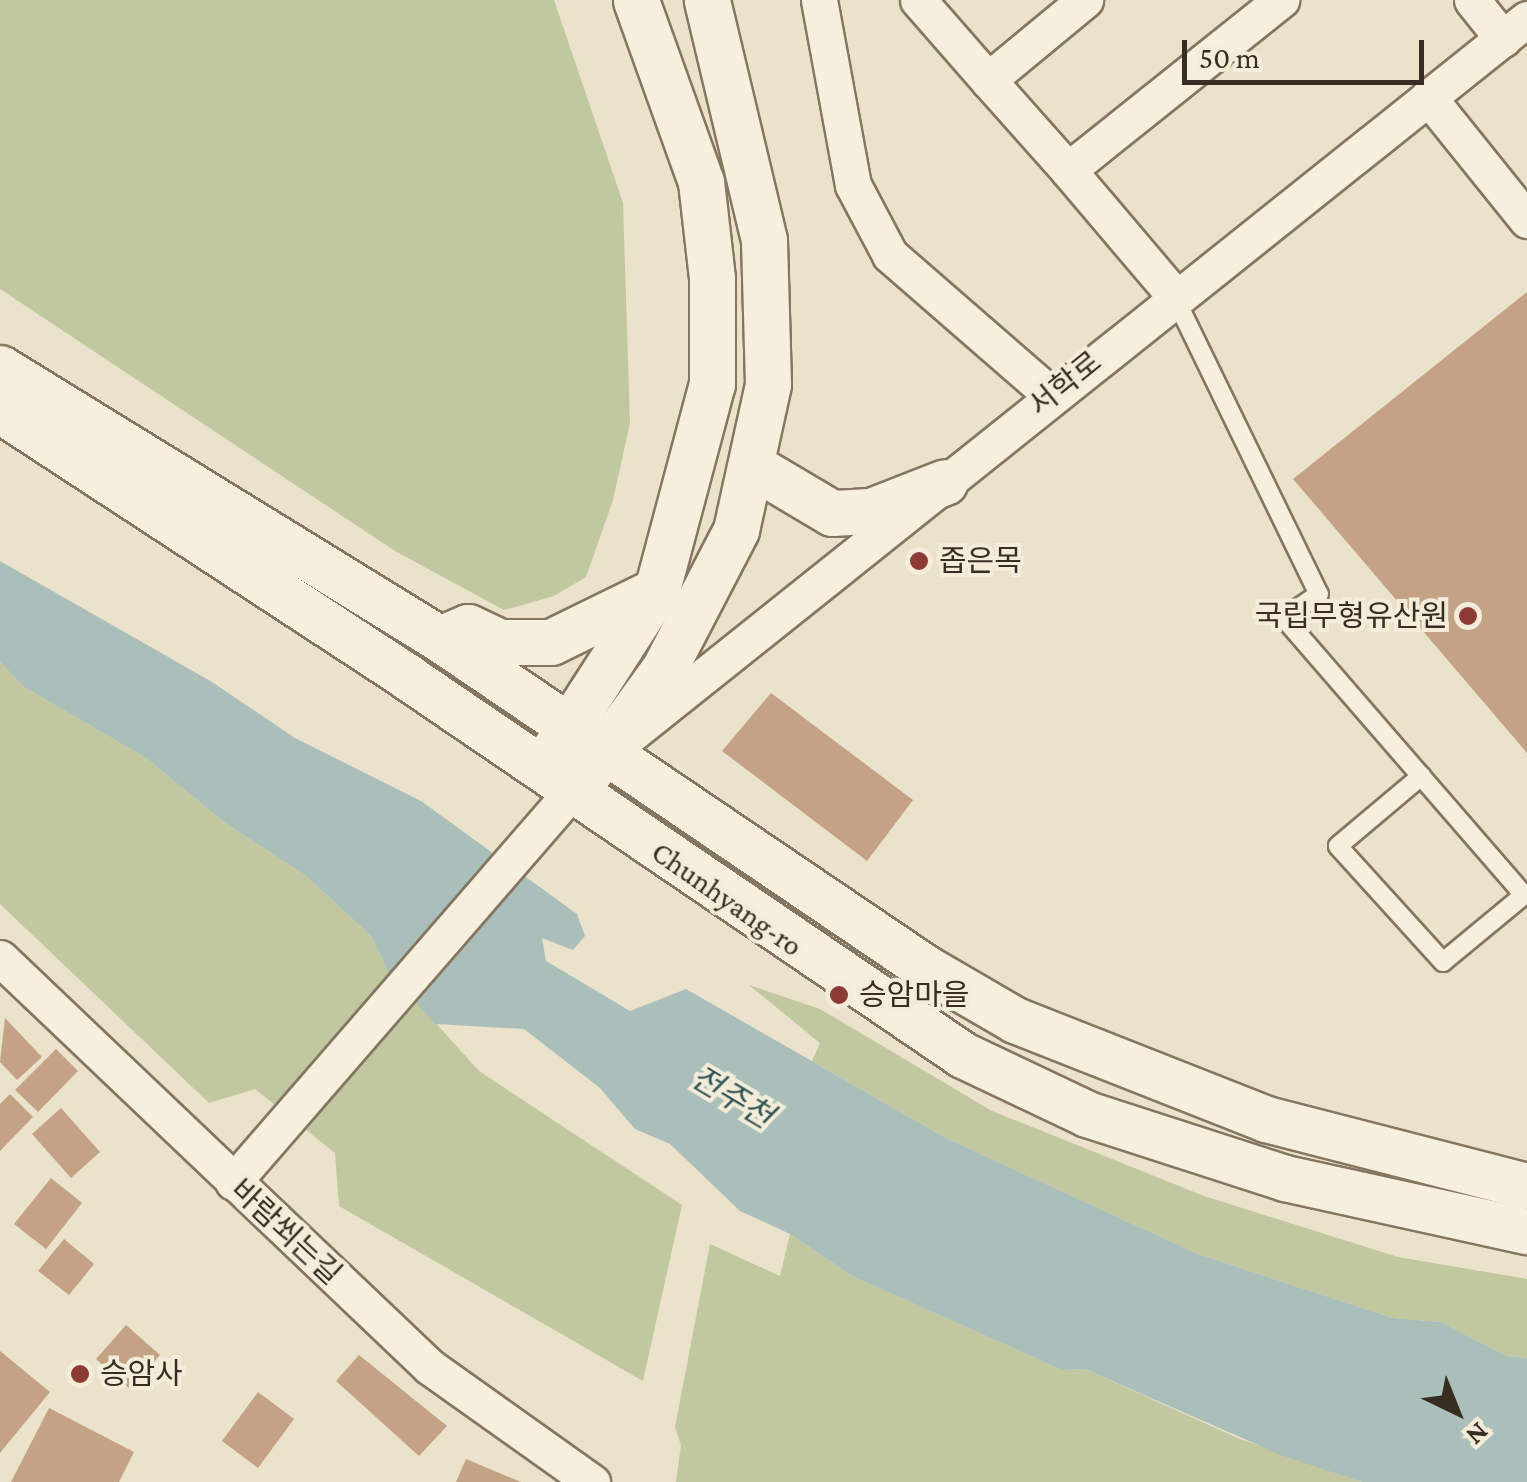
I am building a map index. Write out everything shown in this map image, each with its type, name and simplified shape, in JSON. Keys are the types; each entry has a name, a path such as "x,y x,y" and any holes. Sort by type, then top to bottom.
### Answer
{"street":[{"path":"232,1182 539,824 569,730 657,590 712,384 712,278 701,182 636,0"},
{"path":"556,780 606,754 664,669 736,530 768,384 764,240 707,0"},
{"path":"819,0 853,185 890,256 1051,396"},
{"path":"918,0 1174,295"},
{"path":"988,80 1085,0"},
{"path":"1068,170 1281,0"},
{"path":"1472,0 1515,29"},
{"name":"서학로","path":"606,754 1174,295 1515,29"},
{"path":"1428,97 1527,220"},
{"name":"Chunhyang-ro","path":"0,368 440,639 569,730 663,784 818,896 1015,1020 1266,1119 1464,1173 1527,1186"},
{"name":"Chunhyang-ro","path":"0,410 963,1056 1086,1114 1285,1178 1527,1231"},
{"path":"751,464 832,513 870,511 945,482"},
{"path":"440,639 468,627 500,642 551,642 657,590"},
{"name":"바람쐬는길","path":"0,958 430,1368 592,1482"},
{"path":"1464,1173 1478,1152 1527,1159"}],"lane":[{"path":"1174,295 1318,594 1284,618 1524,894 1442,962 1338,846 1420,776"}],"green space":[{"path":"0,0 554,0 623,203 630,423 613,500 586,577 554,596 504,610 395,551 0,289"},
{"path":"0,662 24,687 146,758 224,822 306,876 372,937 386,968 479,1071 682,1205 643,1381 339,1206 335,1153 255,1089 209,1103 0,904"},
{"path":"749,985 820,1009 992,1111 1204,1196 1398,1257 1527,1279 1527,1358 1507,1356 1441,1322 1393,1318 1198,1254 946,1138 812,1061 820,1043"},
{"path":"790,1234 852,1276 1062,1370 1085,1369 1240,1439 1362,1482 676,1482 681,1445 675,1427 710,1244 780,1276"}],"water":[{"name":"전주천","path":"0,561 212,682 295,738 421,801 577,914 585,936 573,950 542,938 546,961 630,1011 686,989 946,1138 1198,1254 1393,1318 1441,1322 1507,1356 1527,1358 1527,1482 1362,1482 1278,1454 1085,1369 1062,1370 852,1276 790,1234 740,1211 670,1144 635,1129 600,1088 524,1029 435,1024 386,968 372,937 306,876 224,822 146,758 24,687 0,662"}],"building":[{"name":"국립무형유산원","path":"1527,292 1527,753 1293,479"},
{"path":"771,693 913,800 867,861 722,751"},
{"path":"5,1018 42,1057 17,1080 0,1062"},
{"path":"56,1049 78,1071 38,1112 15,1090"},
{"path":"10,1094 33,1117 0,1151 0,1104"},
{"path":"61,1108 100,1152 71,1178 32,1134"},
{"path":"51,1178 82,1203 46,1249 14,1224"},
{"path":"64,1239 94,1264 69,1295 38,1271"},
{"path":"126,1325 160,1355 130,1389 96,1359"},
{"path":"0,1351 50,1392 0,1453"},
{"path":"359,1355 447,1426 419,1456 336,1381"},
{"path":"258,1392 294,1419 258,1468 222,1441"},
{"path":"49,1408 134,1452 119,1482 11,1482"},
{"path":"466,1459 521,1482 456,1482"}],"place":[{"name":"좁은목","path":"919,561"},
{"name":"국립무형유산원","path":"1468,616"},
{"name":"승암마을","path":"839,995"},
{"name":"승암사","path":"80,1374"}]}
